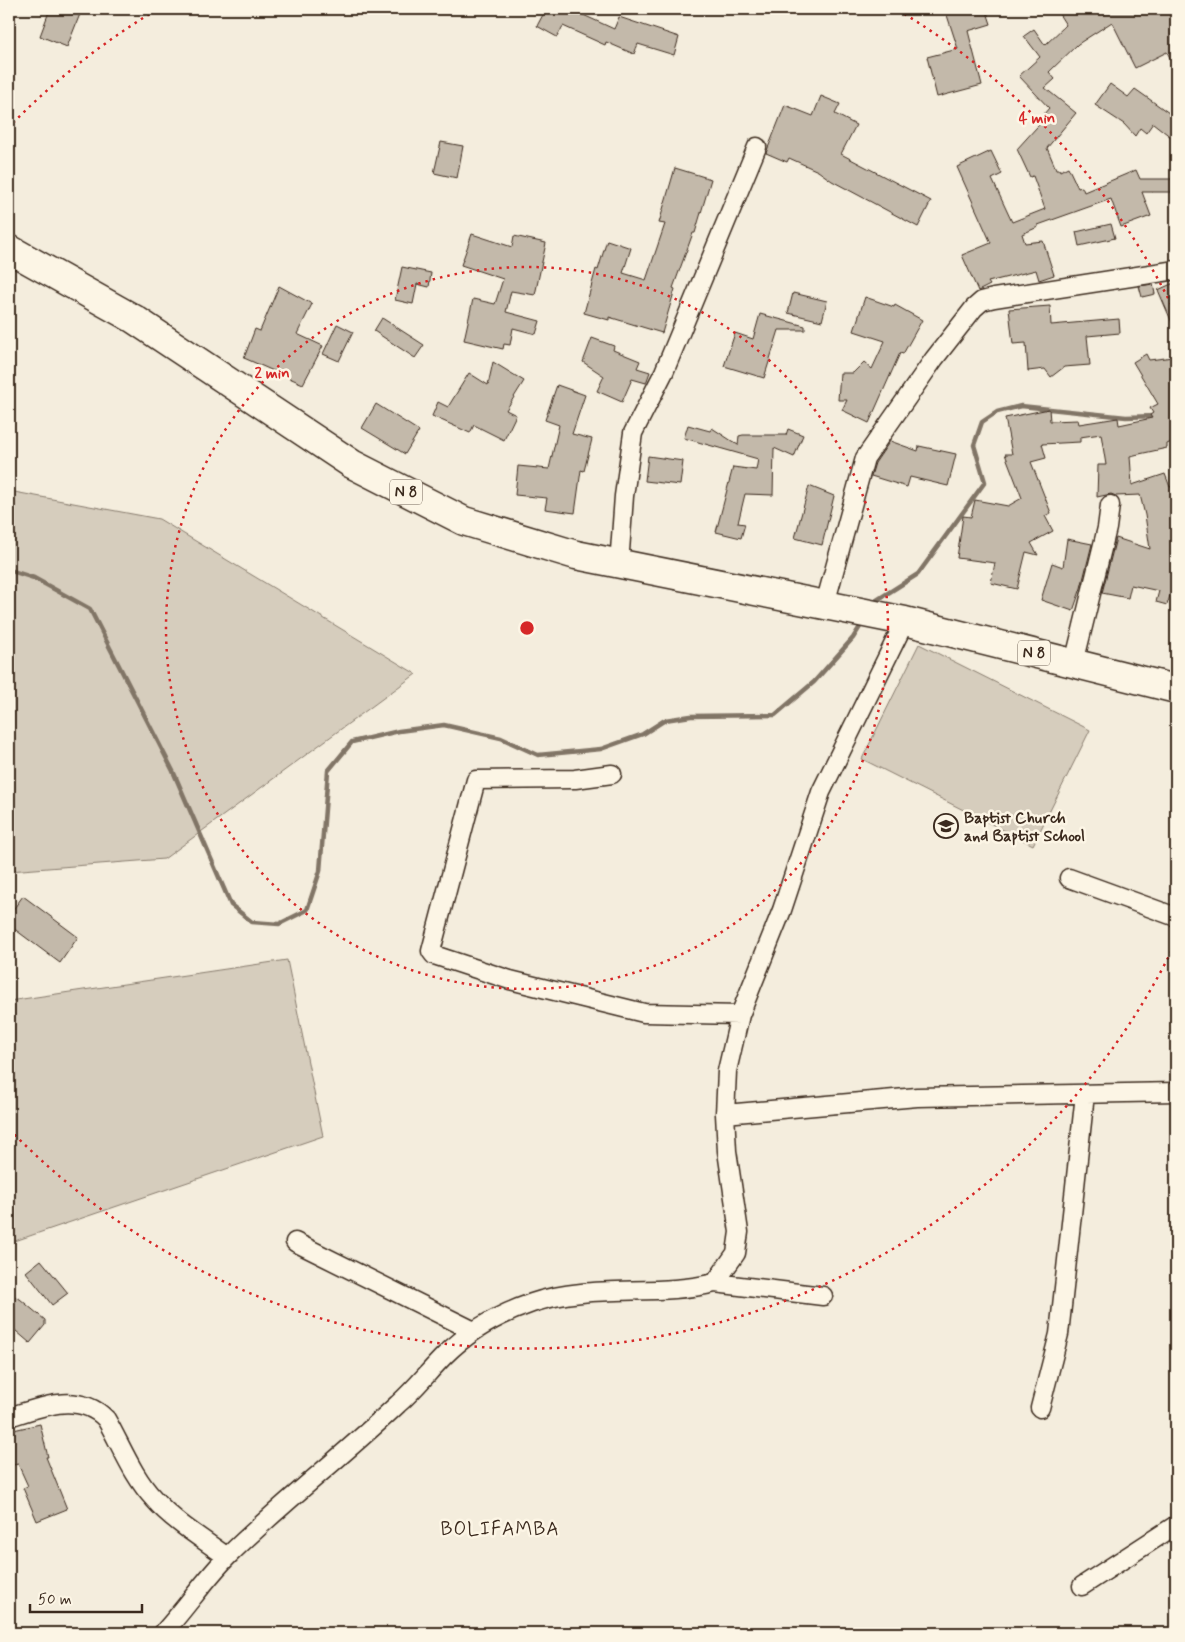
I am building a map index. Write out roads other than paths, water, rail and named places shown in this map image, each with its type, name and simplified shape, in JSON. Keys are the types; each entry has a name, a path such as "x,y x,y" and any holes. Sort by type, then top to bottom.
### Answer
{"highway":[{"name":"N 8","path":"9,249 134,319 364,470 469,523 576,555 854,610 1176,689"}],"street":[{"path":"619,565 624,496 633,433 664,372 757,148"},
{"path":"825,604 865,458 934,359 974,308 982,301 994,298 1176,270"},
{"path":"1074,663 1107,528 1110,505"},
{"path":"716,1283 736,1252 739,1232 727,1150 725,1114 727,1071 740,1015 782,910 821,792 898,620"},
{"path":"612,774 576,779 476,780 431,951 434,955 510,980 644,1013 740,1015"},
{"path":"1069,878 1176,918"},
{"path":"725,1114 917,1097 1176,1092"},
{"path":"1040,1408 1059,1334 1085,1094"},
{"path":"295,1242 474,1331"},
{"path":"163,1633 227,1557 313,1477 399,1404 446,1354 474,1331 501,1316 533,1302 602,1291 697,1288 716,1283 823,1296"},
{"path":"9,1417 58,1402 98,1410 106,1419 143,1486 153,1498 163,1508 227,1557"},
{"path":"1082,1586 1176,1525"}],"waterway":[{"path":"874,605 877,600 918,574 985,482 974,445 982,422 997,412 1021,406 1126,417 1156,416"},
{"path":"9,570 34,578 90,609 173,771 231,905 252,922 279,924 307,910 320,871 328,771 352,742 399,731 444,725 501,738 538,755 601,749 643,734 665,720 691,716 775,715 814,682 853,638 863,622"}],"place":[{"name":"Baptist Church and Baptist School","path":"946,826"}],"district":[{"name":"BOLIFAMBA","path":"500,1528"}]}
